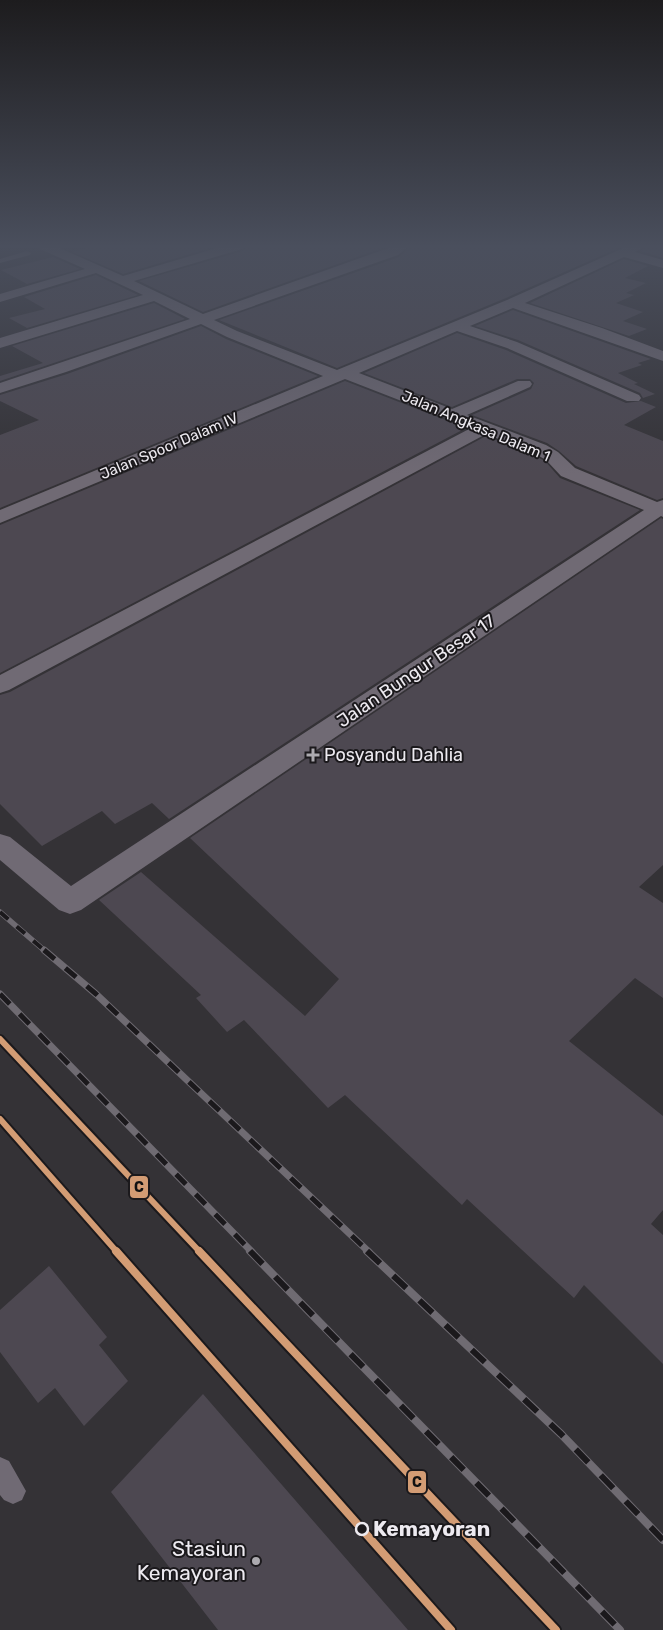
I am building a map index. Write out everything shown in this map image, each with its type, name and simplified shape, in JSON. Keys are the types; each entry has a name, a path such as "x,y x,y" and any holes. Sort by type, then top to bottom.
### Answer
{"street":[{"path":"0,343 69,322"},
{"path":"0,388 60,369 190,322"},
{"name":"Jalan Angkasa Dalam 1","path":"209,322 232,334 485,428 552,456 568,472 661,509"},
{"name":"Jalan Spoor Dalam IV","path":"0,517 466,322"},
{"path":"566,322 663,356"},
{"path":"456,326 512,345 633,398"},
{"path":"452,415 524,384"},
{"path":"0,685 485,428"},
{"name":"Jalan Bungur Besar 17","path":"0,844 70,902 661,509"}],"building":[{"path":"16,322 47,322 27,328"},
{"path":"91,322 176,322 0,381 0,376 43,363 12,346"},
{"path":"224,322 448,322 337,368"},
{"path":"484,322 547,322 651,359 638,363 642,365 618,373 638,383 634,384 655,394 643,398 640,393 518,340 475,326"},
{"path":"587,322 626,322 647,329 629,336"},
{"path":"201,326 226,339 318,376 0,508 0,435 39,420 0,401 0,395 67,374"},
{"path":"457,333 506,350 626,403 641,401 656,407 624,425 663,441 663,498 657,500 576,466 547,443 472,415 531,389 534,383 530,379 517,379 452,407 364,373"},
{"path":"345,381 466,428 0,673 0,525"},
{"path":"486,436 545,461 560,478 640,510 169,819 152,803 115,824 102,811 42,846 0,804 0,695 10,692"},
{"path":"661,518 663,519 663,865 639,887 663,903 663,998 635,978 569,1041 663,1116 663,1210 651,1224 663,1235 663,1364 584,1285 574,1298 467,1199 462,1205 345,1095 328,1108 244,1020 227,1032 196,998 201,995 99,900 141,872 305,1016 339,979 190,838"},
{"path":"49,1266 107,1337 99,1345 128,1381 84,1426 55,1388 38,1403 0,1352 0,1310"},
{"name":"Stasiun Kemayoran","path":"203,1394 408,1630 218,1630 111,1492"}],"railway":[{"path":"0,912 45,951"},
{"path":"44,950 96,994 369,1252"},
{"path":"0,994 252,1252"},
{"path":"250,1251 620,1630"},
{"path":"367,1251 561,1434 663,1540"}],"transit line":[{"name":"C","path":"0,1039 556,1630"},
{"name":"C","path":"0,1119 451,1630"}],"place":[{"name":"Posyandu Dahlia","path":"313,755"},
{"name":"Kemayoran","path":"362,1529"},
{"name":"Stasiun Kemayoran","path":"256,1561"}]}
